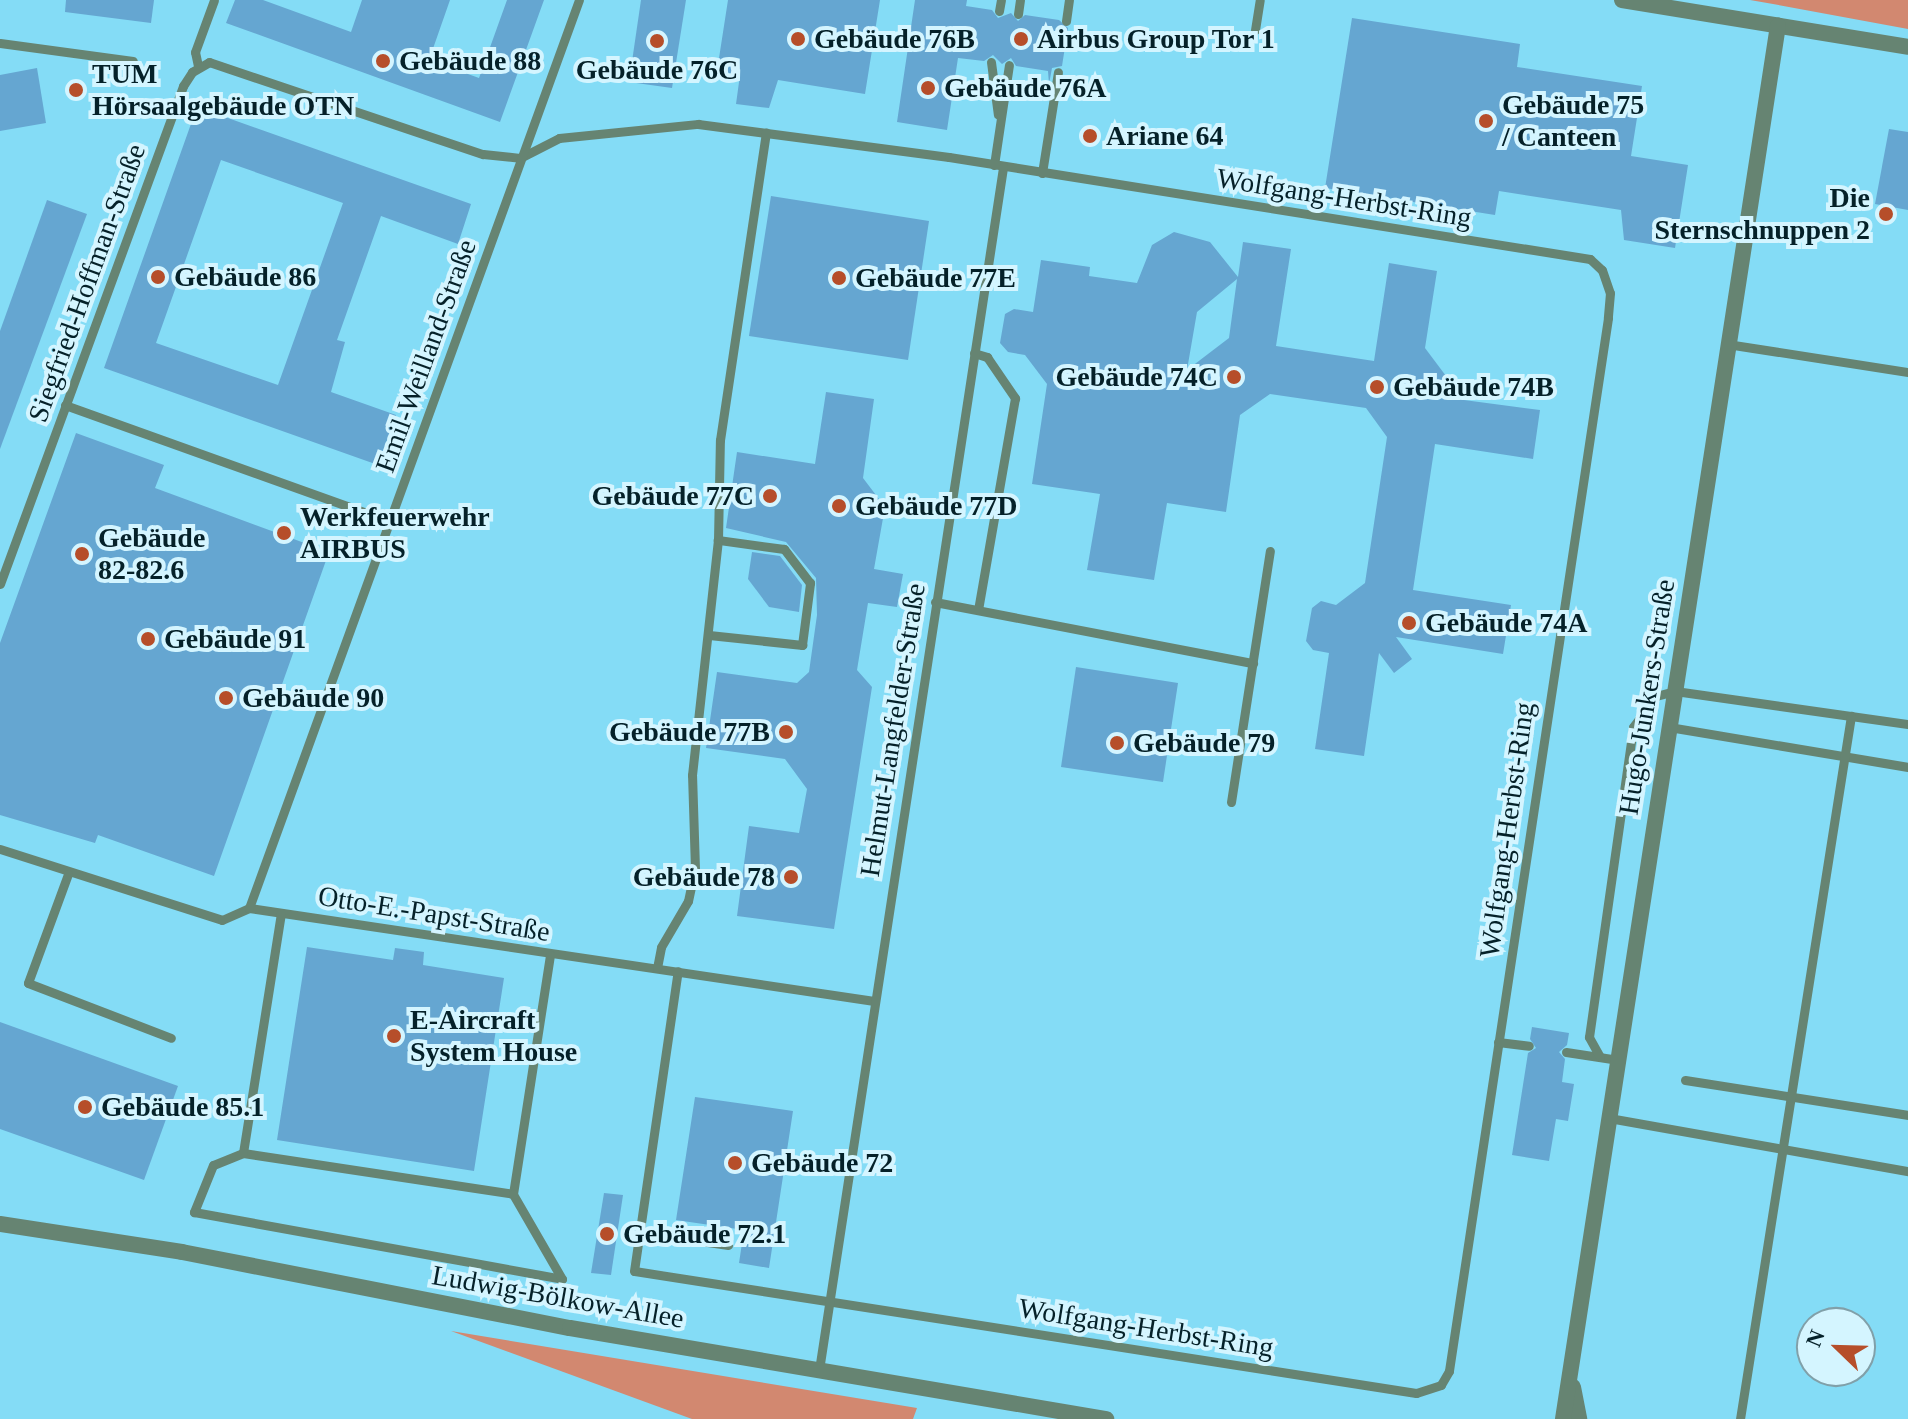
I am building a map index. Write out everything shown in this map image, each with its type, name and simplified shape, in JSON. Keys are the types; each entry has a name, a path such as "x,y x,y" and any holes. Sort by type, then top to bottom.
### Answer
{"street":[{"path":"1622,0 1908,47"},
{"name":"Hugo-Junkers-Straße","path":"1563,1419 1778,25"},
{"name":"Ludwig-Bölkow-Allee","path":"0,1224 182,1252 570,1328 1106,1419"},
{"name":"Hugo-Junkers-Straße","path":"1570,1378 1579,1419"}],"lane":[{"name":"Siegfried-Hoffman-Straße","path":"0,584 183,86 198,66 195,52 214,0"},
{"name":"Emil-Weilland-Straße","path":"249,908 579,0"},
{"path":"999,11 1001,0"},
{"path":"1018,14 1020,0"},
{"path":"1066,21 1069,0"},
{"path":"1255,30 1260,0"},
{"path":"0,43 133,61"},
{"path":"198,66 218,62 483,154 520,158"},
{"path":"991,62 1000,127"},
{"name":"Helmut-Langfelder-Straße","path":"819,1370 974,353 1009,65"},
{"path":"1042,173 1058,72"},
{"name":"Wolfgang-Herbst-Ring","path":"520,158 559,138 612,129 698,124 766,132 1590,259 1602,270 1610,293 1449,1371 1430,1393 830,1300"},
{"path":"657,968 661,947 693,883 692,775 718,540 720,440 766,132"},
{"path":"1727,344 1908,372"},
{"path":"974,353 987,357 1015,398 978,610"},
{"path":"65,405 389,521"},
{"path":"709,635 802,645 810,583 784,549 718,540"},
{"path":"1231,802 1270,551"},
{"path":"935,602 1253,663"},
{"path":"1600,1057 1589,1037 1633,727 1656,696 1675,691 1908,724"},
{"path":"1740,1419 1851,716"},
{"path":"1669,727 1908,767"},
{"name":"Otto-E.-Papst-Straße","path":"0,849 68,874 103,879 222,920 249,908 874,1001"},
{"path":"68,874 28,983 171,1038"},
{"path":"243,1153 281,913"},
{"path":"513,1194 243,1153 213,1165 194,1212 562,1279 513,1194 550,955"},
{"path":"678,971 634,1271 830,1300"},
{"path":"1498,1042 1529,1046"},
{"path":"1566,1052 1618,1060"},
{"path":"1685,1080 1908,1115"},
{"path":"1609,1118 1908,1171"},
{"path":"639,1232 728,1245"}],"shaded area":[{"path":"1750,0 1908,0 1908,29 1773,4"},
{"path":"451,1331 917,1408 913,1419 692,1419"}],"building":[{"path":"66,0 154,0 151,23 65,12"},
{"name":"Gebäude 88","path":"235,0 263,0 351,32 362,0 450,0 429,60 479,78 507,0 544,0 500,122 226,23"},
{"name":"Gebäude 76C","path":"641,0 686,0 672,88 629,82"},
{"name":"Gebäude 76B","path":"728,0 880,0 865,94 778,80 769,108 736,104 740,75 717,71"},
{"path":"915,0 967,0 966,6 992,10 998,18 1011,13 1018,21 1025,15 1059,20 1068,28 1062,66 1052,68 1049,84 1048,71 1016,66 1011,58 1002,64 993,55 984,61 958,58 947,130 897,122"},
{"name":"Gebäude 75 / Canteen","path":"1352,18 1520,44 1517,67 1642,86 1631,156 1688,165 1675,248 1624,240 1621,210 1499,191 1495,215 1325,188"},
{"path":"37,68 46,123 0,131 0,75"},
{"name":"Gebäude 86","path":"197,107 471,204 458,244 381,216 337,340 345,342 331,392 396,415 378,465 104,368","holes":["221,160 343,203 278,385 156,343"]},
{"path":"1889,129 1908,132 1908,210 1875,204"},
{"name":"Gebäude 77E","path":"771,196 929,221 908,360 749,336"},
{"path":"47,200 87,214 0,449 0,331"},
{"path":"1174,232 1210,242 1238,277 1243,242 1291,249 1276,346 1374,361 1389,263 1437,271 1425,348 1464,400 1540,410 1533,459 1435,444 1413,590 1511,605 1503,654 1396,637 1412,659 1394,673 1379,653 1364,756 1315,749 1329,653 1313,650 1306,641 1312,608 1321,601 1336,605 1365,583 1387,437 1366,408 1270,394 1240,415 1226,512 1167,503 1154,580 1087,570 1100,494 1032,484 1047,384 1025,355 1008,352 1000,343 1005,314 1014,309 1033,312 1041,260 1090,267 1089,276 1137,283 1152,245","holes":["1237,279 1229,338 1187,370 1197,312"]},
{"path":"826,392 874,399 863,478 885,507 874,569 903,574 897,607 868,603 857,670 872,687 834,929 737,916 749,826 799,833 807,789 785,759 706,748 717,672 797,683 809,672 817,615 816,578 786,542 726,528 737,452 815,464"},
{"path":"76,433 164,465 155,488 329,552 214,876 98,835 95,843 0,815 0,643"},
{"path":"752,552 780,556 802,585 799,612 769,607 748,579"},
{"name":"Gebäude 79","path":"1076,667 1178,683 1163,782 1061,767"},
{"name":"E-Aircraft System House","path":"307,947 393,960 395,948 424,952 423,965 504,978 474,1171 277,1140"},
{"name":"Gebäude 85.1","path":"0,1022 178,1086 144,1180 0,1129"},
{"path":"1532,1027 1569,1033 1567,1045 1559,1052 1565,1059 1562,1082 1574,1084 1568,1121 1556,1119 1549,1161 1512,1155 1528,1053 1536,1048 1530,1039"},
{"name":"Gebäude 72","path":"695,1097 793,1111 769,1268 739,1263 744,1230 676,1220"},
{"name":"Gebäude 72.1","path":"604,1193 623,1195 611,1275 591,1273"}],"place":[{"name":"Gebäude 76B","path":"798,39"},
{"name":"Airbus Group Tor 1","path":"1021,39"},
{"name":"Gebäude 76C","path":"657,41"},
{"name":"Gebäude 88","path":"383,61"},
{"name":"Gebäude 76A","path":"928,88"},
{"name":"TUM Hörsaalgebäude OTN","path":"76,90"},
{"name":"Gebäude 75 / Canteen","path":"1486,121"},
{"name":"Ariane 64","path":"1090,136"},
{"name":"Die Sternschnuppen 2","path":"1886,214"},
{"name":"Gebäude 86","path":"158,277"},
{"name":"Gebäude 77E","path":"839,278"},
{"name":"Gebäude 74C","path":"1234,377"},
{"name":"Gebäude 74B","path":"1377,387"},
{"name":"Gebäude 77C","path":"770,496"},
{"name":"Gebäude 77D","path":"839,506"},
{"name":"Werkfeuerwehr AIRBUS","path":"284,533"},
{"name":"Gebäude 82-82.6","path":"82,554"},
{"name":"Gebäude 74A","path":"1409,623"},
{"name":"Gebäude 91","path":"148,639"},
{"name":"Gebäude 90","path":"226,698"},
{"name":"Gebäude 77B","path":"786,732"},
{"name":"Gebäude 79","path":"1117,743"},
{"name":"Gebäude 78","path":"791,877"},
{"name":"E-Aircraft System House","path":"394,1036"},
{"name":"Gebäude 85.1","path":"85,1107"},
{"name":"Gebäude 72","path":"735,1163"},
{"name":"Gebäude 72.1","path":"607,1234"}]}
